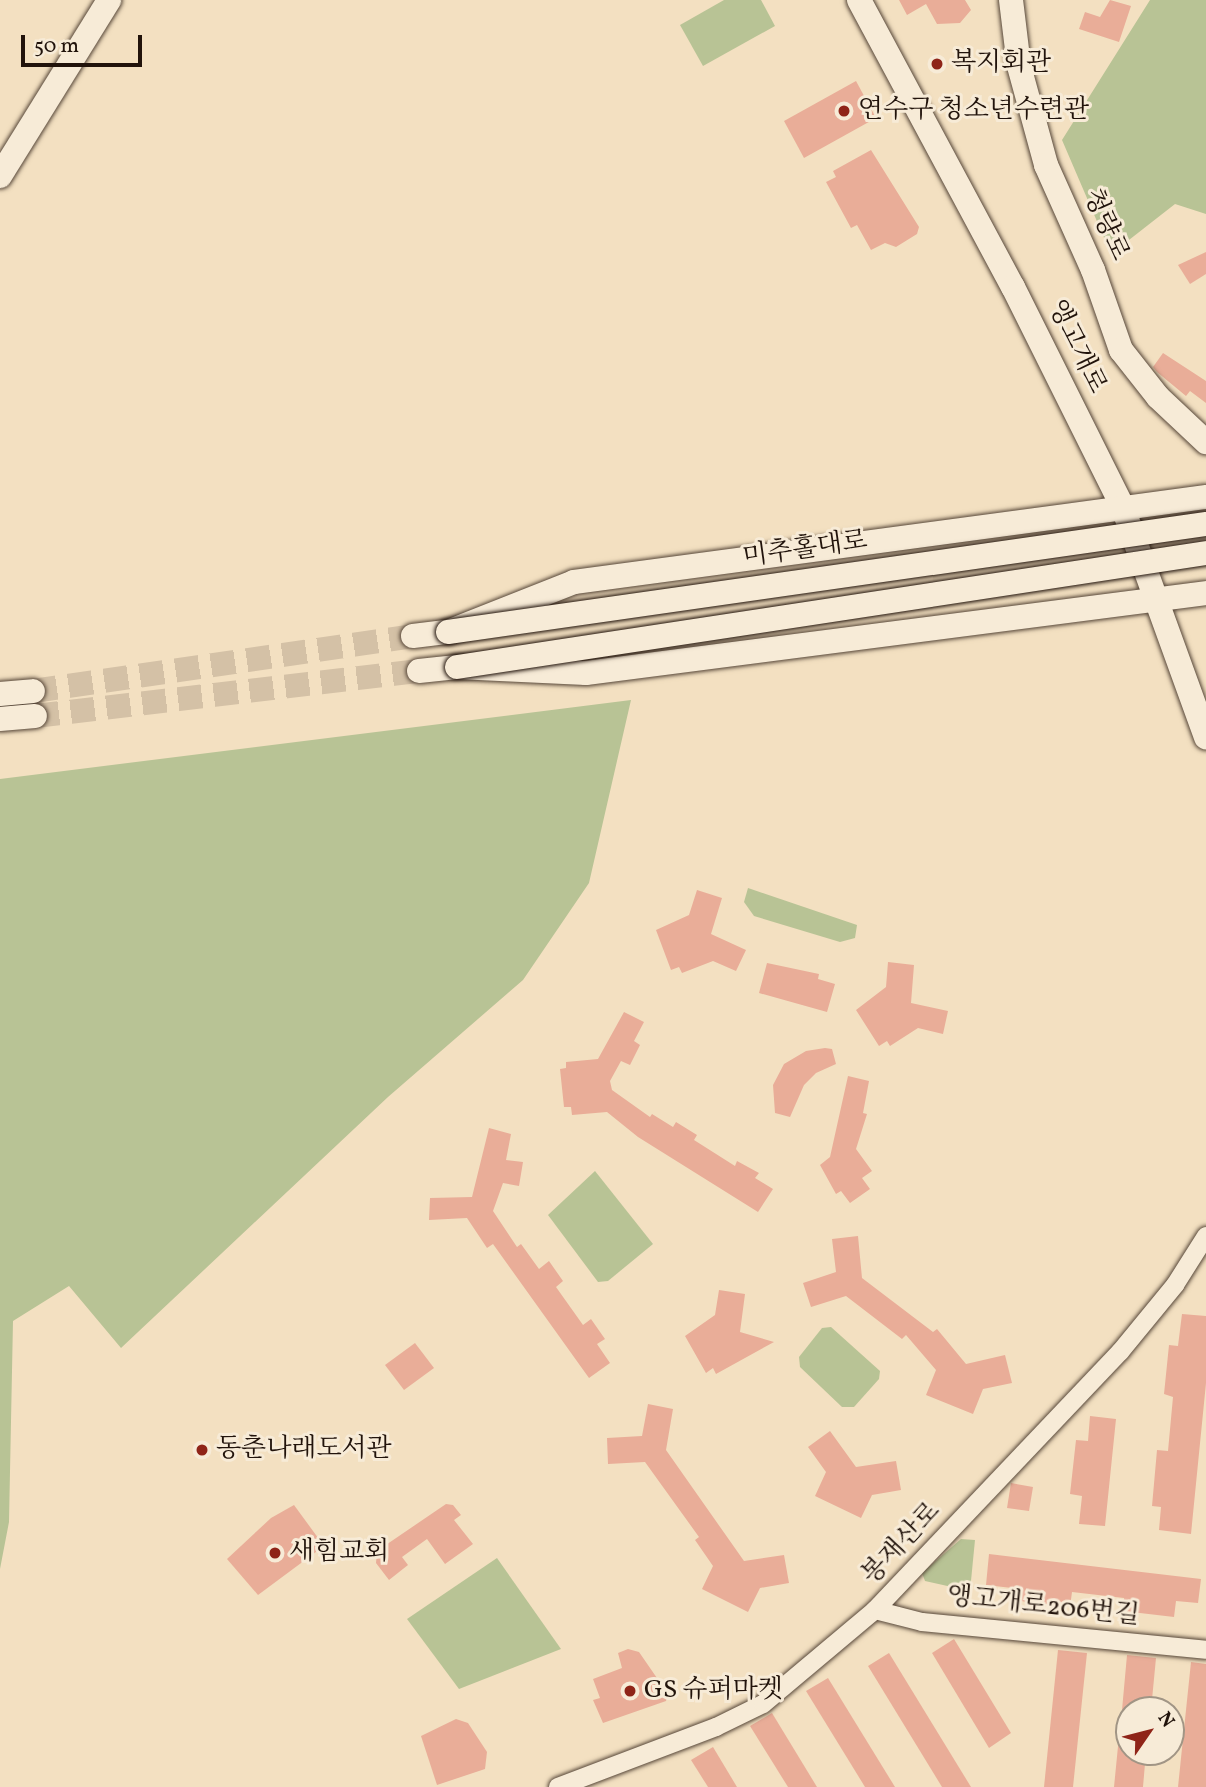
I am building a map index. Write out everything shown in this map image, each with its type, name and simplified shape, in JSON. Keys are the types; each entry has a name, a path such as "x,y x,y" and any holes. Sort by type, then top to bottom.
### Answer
{"main road":[{"path":"0,177 109,0"},
{"name":"앵고개로","path":"859,0 1013,287 1123,508 1206,737"},
{"name":"청량로","path":"1011,0 1019,66 1046,165 1093,270 1121,350 1158,397 1206,442"},
{"path":"448,632 574,582 1206,497"},
{"name":"미추홀대로","path":"413,636 1206,524"},
{"path":"419,671 1206,553"},
{"path":"457,667 586,673 1206,593"},
{"path":"0,694 33,691"},
{"path":"0,719 35,716"}],"street":[{"name":"봉재산로","path":"558,1787 716,1727 763,1704 875,1610 1120,1352 1175,1284 1206,1236"},
{"name":"앵고개로206번길","path":"875,1610 922,1622 1206,1650"}],"green space":[{"path":"724,0 761,0 775,26 703,66 680,25"},
{"path":"1150,0 1206,0 1206,214 1175,204 1111,254 1062,140"},
{"path":"631,700 589,883 523,980 388,1097 121,1348 69,1286 13,1321 9,1522 0,1569 0,779"},
{"path":"748,888 857,925 855,938 840,942 754,916 744,902"},
{"path":"595,1171 653,1244 608,1281 598,1282 548,1215"},
{"path":"831,1327 880,1371 879,1379 854,1407 842,1407 800,1367 799,1357 822,1328"},
{"path":"961,1539 975,1540 970,1591 925,1581 922,1573"},
{"path":"497,1558 561,1649 459,1689 407,1619"}],"building":[{"path":"899,0 965,0 971,10 960,23 937,24 926,4 907,15"},
{"path":"1110,0 1131,6 1119,42 1079,29 1085,12 1100,17"},
{"path":"856,81 876,118 804,158 784,121"},
{"path":"871,150 919,227 917,234 896,247 885,243 871,250 857,225 851,228 826,182 836,177 833,171"},
{"path":"1206,252 1206,274 1190,284 1178,265"},
{"path":"1163,353 1206,381 1206,403 1190,391 1186,396 1157,372 1153,367"},
{"path":"697,890 722,898 711,934 746,950 736,971 713,961 682,973 679,967 671,970 656,930 689,915"},
{"path":"888,962 914,965 911,1003 948,1011 943,1034 918,1028 890,1046 887,1041 879,1046 856,1010 886,987"},
{"path":"767,963 819,974 818,979 835,984 827,1012 759,993"},
{"path":"624,1012 644,1022 634,1041 640,1045 630,1065 621,1061 610,1081 612,1090 650,1117 652,1114 673,1127 676,1122 697,1135 694,1140 735,1166 737,1161 759,1173 755,1178 773,1189 758,1212 638,1137 607,1112 572,1115 571,1107 564,1107 560,1069 566,1068 566,1062 598,1059"},
{"path":"832,1049 836,1064 816,1073 804,1085 790,1117 775,1113 773,1085 784,1064 806,1051"},
{"path":"848,1076 869,1081 863,1113 867,1114 856,1149 872,1171 862,1178 870,1189 850,1203 841,1191 836,1194 820,1165 830,1157"},
{"path":"489,1128 511,1134 506,1160 523,1162 519,1186 503,1183 493,1211 517,1247 521,1244 539,1269 549,1261 563,1281 556,1287 583,1325 591,1319 605,1339 597,1344 610,1363 589,1378 493,1244 487,1248 467,1218 429,1220 430,1198 472,1197"},
{"path":"858,1236 862,1278 933,1332 937,1329 966,1364 1005,1355 1012,1383 983,1389 973,1414 926,1395 936,1370 906,1335 902,1339 846,1296 811,1307 803,1283 836,1272 832,1239"},
{"path":"719,1290 745,1294 740,1332 774,1342 716,1374 713,1368 706,1373 685,1336 715,1315"},
{"path":"1182,1314 1206,1316 1206,1383 1191,1534 1159,1530 1161,1507 1152,1506 1157,1450 1168,1451 1173,1397 1164,1394 1169,1345 1178,1346"},
{"path":"415,1343 434,1368 404,1390 385,1365"},
{"path":"648,1404 673,1409 666,1450 744,1561 784,1555 789,1583 760,1588 748,1612 702,1589 713,1566 695,1540 699,1537 645,1462 608,1464 607,1438 642,1436"},
{"path":"1090,1416 1116,1419 1105,1526 1079,1524 1082,1496 1070,1494 1076,1440 1088,1441"},
{"path":"830,1431 856,1467 896,1461 901,1490 872,1495 861,1518 815,1496 826,1472 808,1447"},
{"path":"1011,1483 1033,1487 1029,1511 1007,1508"},
{"path":"446,1504 453,1505 461,1515 454,1520 473,1544 445,1564 427,1539 402,1557 408,1565 389,1580 376,1563 377,1551"},
{"name":"새힘교회","path":"294,1505 324,1546 258,1595 227,1559 271,1518"},
{"path":"989,1554 1201,1579 1198,1603 1176,1601 1174,1617 1123,1611 1124,1598 1072,1592 1070,1607 1011,1600 1012,1588 986,1585"},
{"path":"954,1639 1011,1733 989,1748 932,1653"},
{"path":"628,1649 639,1652 668,1694 666,1701 603,1723 593,1700 600,1698 593,1679 622,1668 618,1653"},
{"path":"1058,1650 1087,1653 1073,1787 1044,1787"},
{"path":"889,1653 971,1787 942,1787 868,1666"},
{"path":"1127,1655 1156,1658 1152,1696 1123,1696"},
{"path":"1191,1662 1206,1664 1206,1787 1178,1787 1180,1766 1185,1766 1185,1720"},
{"path":"828,1678 895,1787 865,1787 806,1691"},
{"path":"772,1713 817,1787 788,1787 750,1726"},
{"path":"456,1719 468,1723 487,1752 485,1769 437,1785 421,1736"},
{"path":"713,1747 737,1787 708,1787 691,1760"},
{"path":"1116,1766 1145,1766 1143,1787 1114,1787"}],"tunnel":[{"path":"33,691 413,636"},
{"path":"35,716 419,671"}],"place":[{"name":"복지회관","path":"937,64"},
{"name":"연수구 청소년수련관","path":"844,111"},
{"name":"동춘나래도서관","path":"202,1450"},
{"name":"새힘교회","path":"275,1553"},
{"name":"GS 슈퍼마켓","path":"630,1691"}]}
